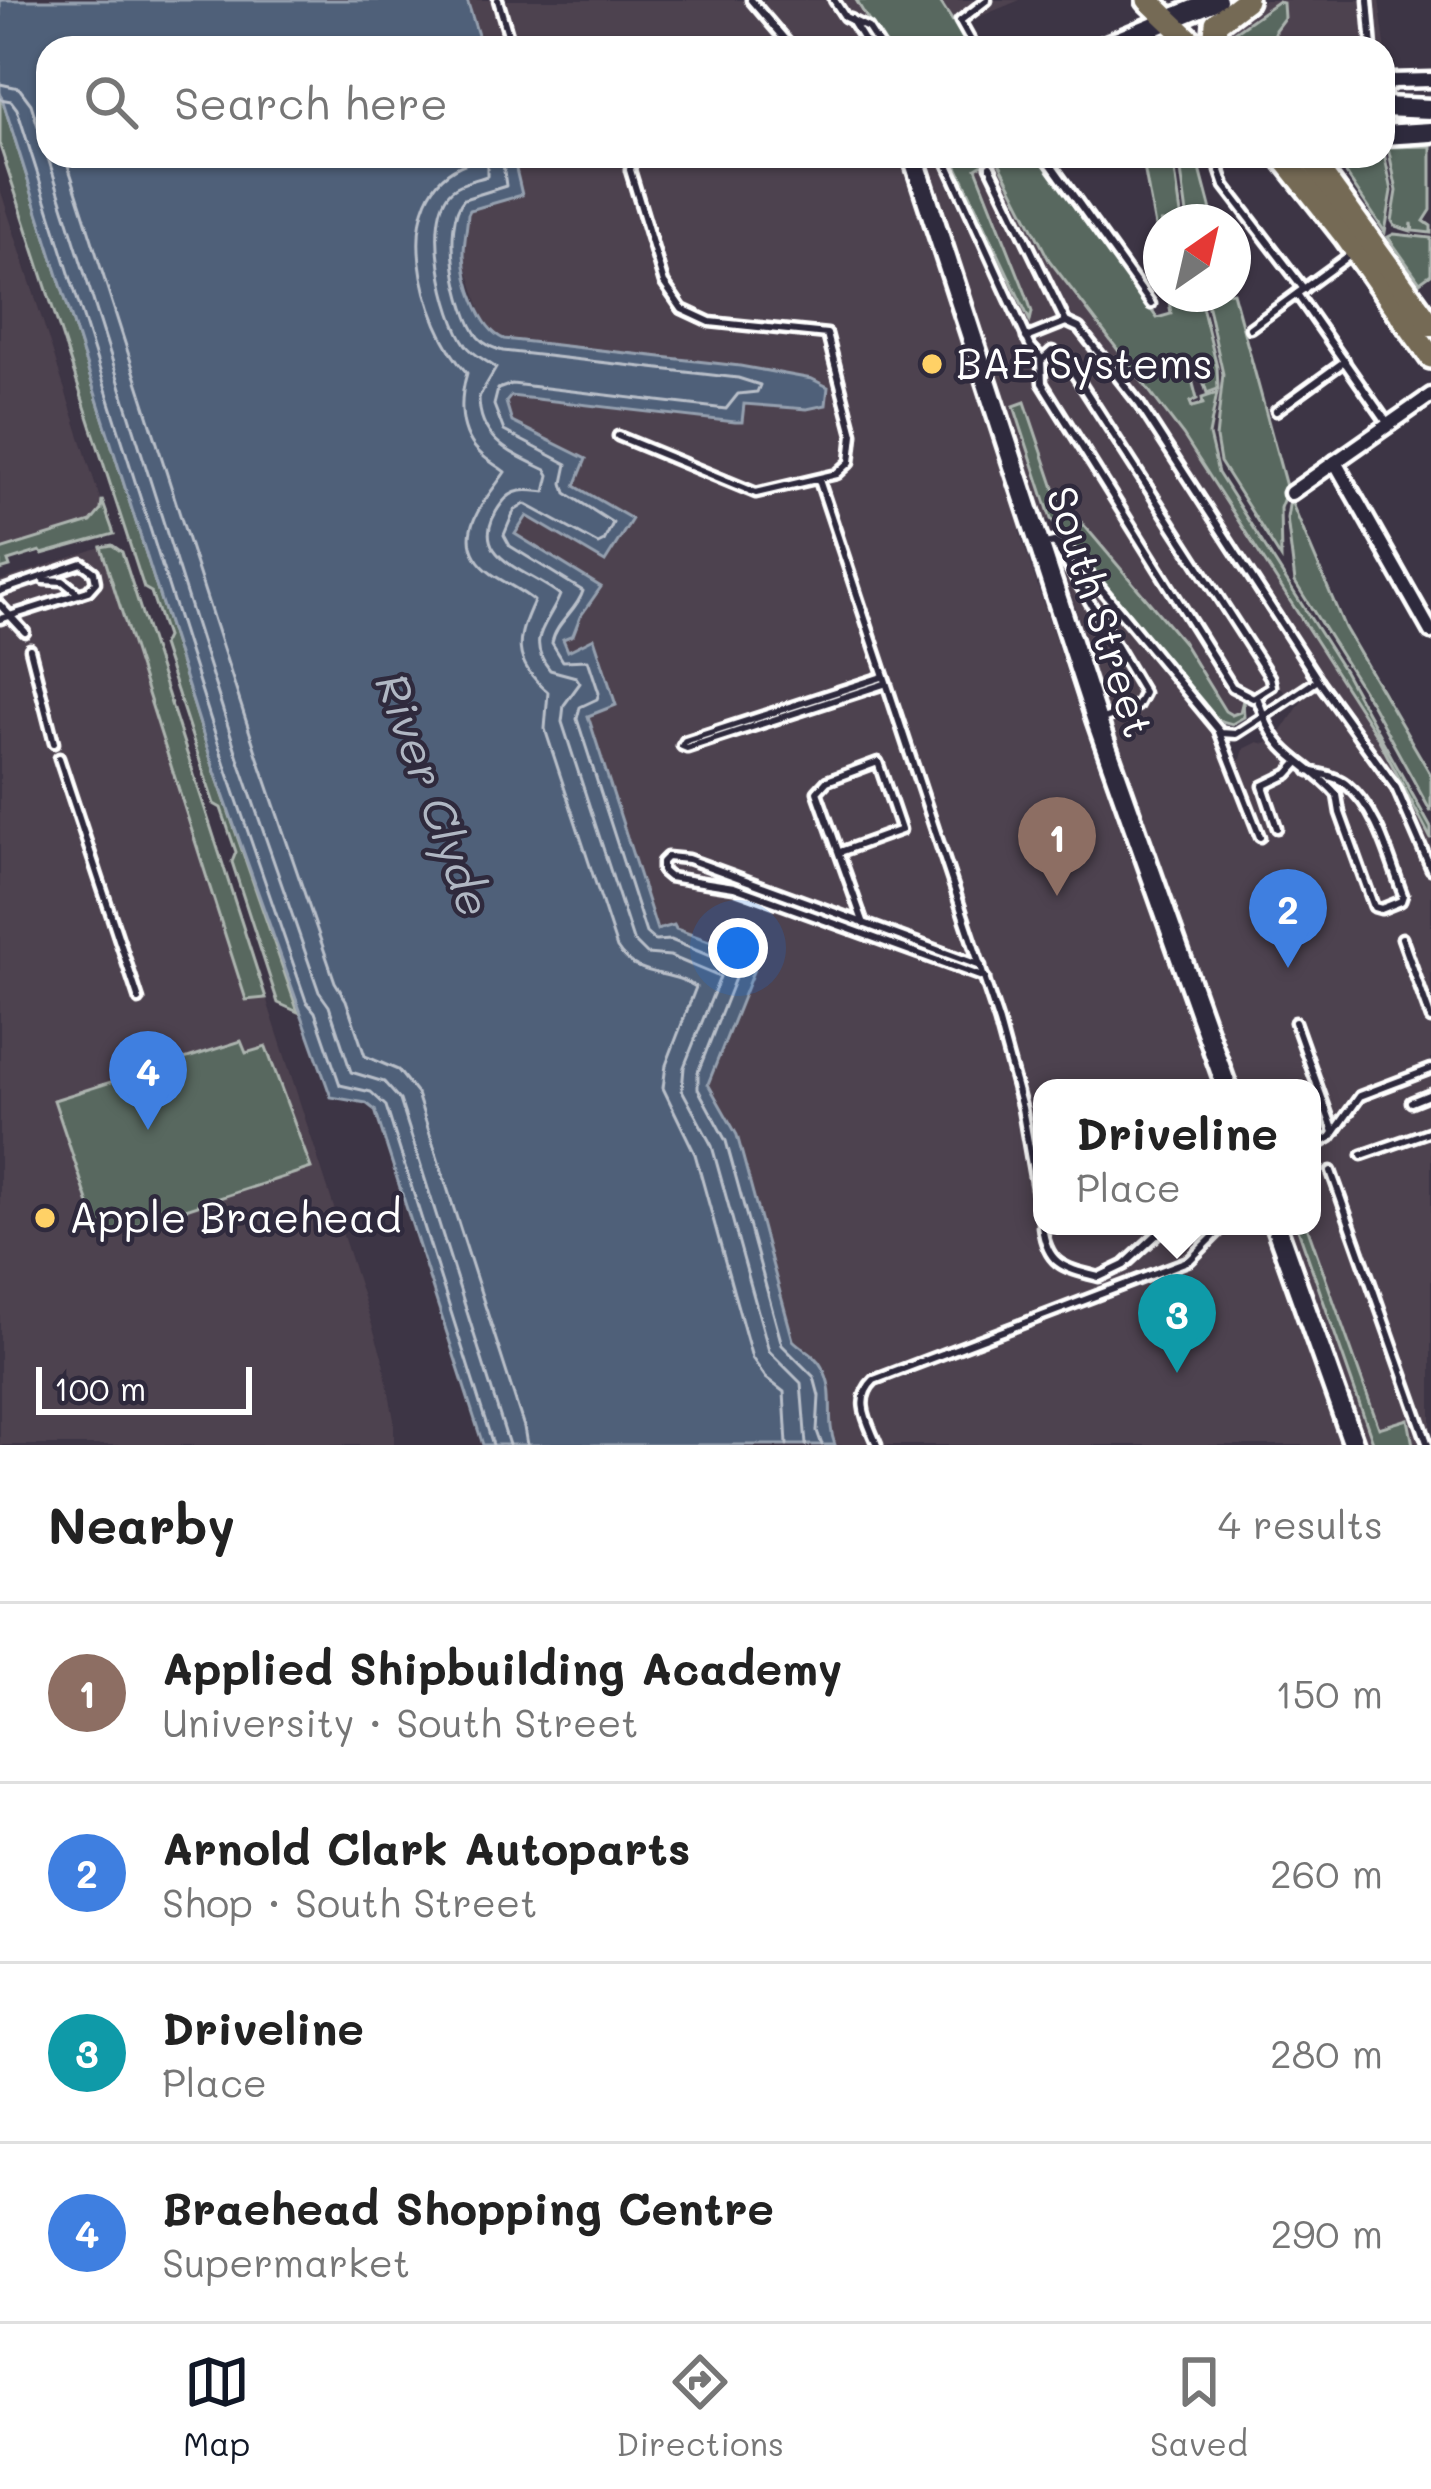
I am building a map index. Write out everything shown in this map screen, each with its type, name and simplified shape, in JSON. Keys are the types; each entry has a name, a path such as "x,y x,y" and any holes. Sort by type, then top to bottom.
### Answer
{"main road":[{"path":"1148,0 1186,36"},
{"path":"1215,36 1216,23 1246,0"},
{"path":"1291,168 1431,357"},
{"path":"1323,168 1431,325"}],"street":[{"path":"1131,36 1217,0"},
{"path":"1395,82 1431,80"},
{"path":"1395,108 1431,109"},
{"path":"1395,134 1431,132"},
{"name":"South Street","path":"917,168 1047,544 1097,721 1224,1079"},
{"path":"1292,493 1431,395"},
{"path":"1336,462 1431,632"},
{"path":"1279,1235 1354,1445"}],"lane":[{"path":"499,0 509,36"},
{"path":"752,0 782,36"},
{"path":"834,0 843,14 873,36"},
{"path":"968,36 960,21 987,0"},
{"path":"1368,0 1371,36"},
{"path":"851,20 861,36"},
{"path":"618,436 755,493 819,480 848,466 854,438 830,338 819,332 710,322 682,309 664,283 630,168"},
{"path":"949,168 1026,338 1042,358"},
{"path":"991,168 1066,322 1079,328 1140,405 1318,680 1396,788 1431,869"},
{"path":"1054,168 1143,293"},
{"path":"1221,168 1225,186 1389,425"},
{"path":"1250,328 1356,251"},
{"path":"1026,338 1066,322"},
{"path":"1042,358 1057,351 1063,356 1270,677 1272,686 1257,697"},
{"path":"1042,358 1039,371 1045,390 1232,687 1257,697 1276,743 1337,795 1374,907 1401,901 1403,895 1380,832 1350,787 1310,771"},
{"path":"1276,411 1345,361"},
{"path":"819,480 985,978 1022,1108 1033,1172"},
{"path":"1047,544 1144,693 1137,706 1097,721"},
{"path":"1047,544 1069,550 1216,729 1260,837"},
{"path":"0,591 82,562 89,564 96,582 79,594 0,619"},
{"path":"34,580 57,579 79,594"},
{"path":"0,605 25,632"},
{"path":"30,649 54,742"},
{"path":"883,680 687,748 682,746 685,741 883,680"},
{"path":"1216,729 1232,736 1318,680"},
{"path":"59,758 140,1000"},
{"path":"840,852 902,830 878,762 827,781 818,789 864,924"},
{"path":"1277,828 1263,786 1288,774 1298,763"},
{"path":"981,966 688,859 668,856 662,862 662,871 669,877 734,887 985,978"},
{"path":"1402,938 1431,1018"},
{"path":"1295,1022 1315,1079"},
{"path":"1321,1142 1334,1133 1360,1096 1431,1070"},
{"path":"1411,1102 1431,1094"},
{"path":"1321,1096 1334,1133"},
{"path":"1362,1155 1431,1131"},
{"path":"1331,1171 1428,1445"},
{"path":"1043,1235 1051,1259 1099,1277 1124,1265 1156,1235"},
{"path":"877,1445 862,1404 865,1389 874,1380 1190,1260 1216,1235"}],"shaded area":[{"path":"468,0 857,0 880,36 478,36"},
{"path":"939,0 1020,0 969,21 977,36 962,36"},
{"path":"1264,0 1379,0 1384,36 1219,36 1233,16"},
{"name":"BAE Systems","path":"516,168 1002,168 1049,260 1183,435 1377,736 1431,839 1431,1445 835,1445 829,1430 831,1395 825,1372 793,1340 737,1135 708,1084 588,715 616,704 594,639 567,651 563,638 573,633 581,616 515,534 527,516 605,562 574,486 542,436 510,420 506,402 511,396 735,422 742,421 744,404 806,409 812,379 491,333 464,258 469,211 522,195","holes":["1051,519 1218,720 1232,724 1244,717 1244,700 1275,679 1285,693 1296,686 1304,698 1278,737 1244,749 1241,759 1224,765 1215,738 1171,682 1072,562 1063,569 1112,725 1238,1079 1321,1079 1321,1235 1033,1235 1033,1079 1210,1079 1019,530"]},
{"path":"0,189 102,505 91,522 0,550"},
{"path":"101,547 246,999 266,998 382,1356 394,1445 0,1445 0,581"}],"green space":[{"path":"856,0 939,0 962,36 878,36"},
{"path":"1277,2 1283,3 1284,18 1275,36 1228,36"},
{"path":"0,92 215,772 298,1012 278,1003 232,862 236,852 221,808 214,804 162,645 166,637 151,592 144,588 0,146"},
{"path":"1431,146 1431,210 1424,221 1431,233 1413,231 1412,223 1411,231 1392,221 1397,191 1392,168 1395,147"},
{"path":"958,168 976,168 1026,294 1030,321"},
{"path":"1002,168 1050,168 1143,298 1143,312 1153,312 1157,318 1171,312 1203,312 1218,389 1207,393 1201,374 1191,376 1197,399 1190,402 1192,407 1203,404 1202,398 1217,393 1209,435 1218,473 1344,671 1431,828 1431,839 1377,736 1183,435 1049,260"},
{"path":"1144,168 1175,168 1180,204 1151,204"},
{"path":"1181,168 1200,168 1209,204 1186,204"},
{"path":"1342,168 1387,168 1392,191 1385,232"},
{"path":"1388,237 1431,238 1431,274 1420,282"},
{"path":"1209,312 1238,312 1287,490 1280,508 1281,558 1220,462 1216,438 1223,374"},
{"path":"1025,402 1055,491 1182,641 1225,711 1240,712 1243,700 1244,717 1232,724 1218,720 1051,519 1014,406"},
{"path":"1290,499 1345,628 1431,775 1431,812 1371,703 1295,582 1287,518"},
{"path":"102,500 114,534 8,561 10,567 0,570 0,550 91,522"},
{"path":"112,545 122,552 266,998 246,1000 101,547"},
{"path":"241,1041 246,1053 266,1047 311,1168 100,1237 54,1100"},
{"path":"1300,1235 1310,1235 1379,1428 1408,1419 1413,1445 1374,1445"}],"water":[{"name":"River Clyde","path":"0,0 467,0 478,36 36,36 36,168 516,168 522,195 470,210 464,244 471,290 495,334 504,339 740,366 812,379 828,387 826,405 807,409 744,404 742,422 511,396 506,402 512,422 586,459 575,486 632,519 605,562 527,516 515,534 601,587 573,635 563,639 568,651 594,638 616,705 588,716 657,930 674,925 758,959 708,1084 737,1135 793,1340 816,1359 826,1376 835,1445 483,1445 375,1110 366,1103 331,1097 215,772 0,92"}],"place":[{"name":"BAE Systems","path":"932,364"},
{"name":"Applied Shipbuilding Academy","path":"1057,896"},
{"name":"Arnold Clark Autoparts","path":"1288,968"},
{"name":"Braehead Shopping Centre","path":"148,1130"},
{"name":"Apple Braehead","path":"45,1218"},
{"name":"Driveline","path":"1177,1373"}]}
